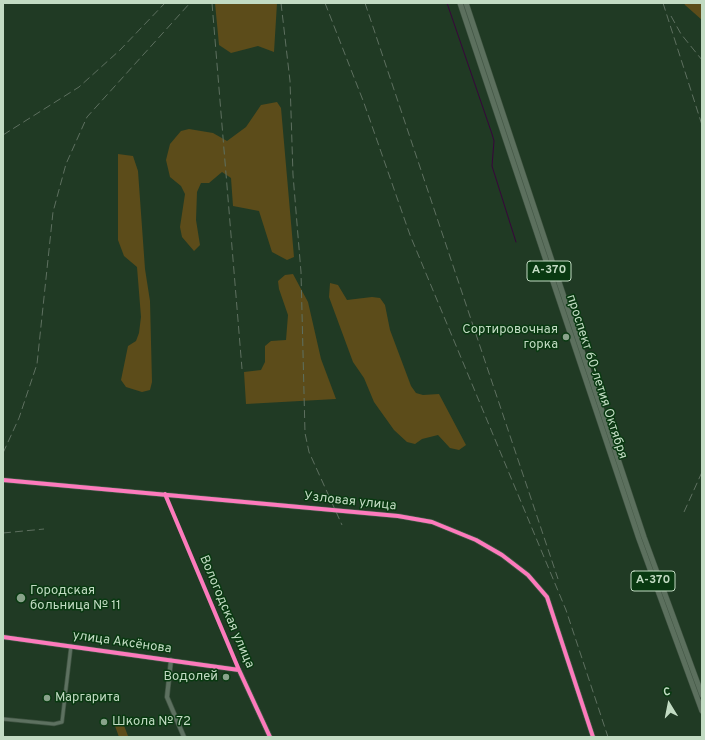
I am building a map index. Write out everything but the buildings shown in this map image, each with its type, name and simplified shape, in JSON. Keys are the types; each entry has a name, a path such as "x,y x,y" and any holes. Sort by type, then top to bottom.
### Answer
{"highway":[{"name":"проспект 60-летия Октября","path":"460,3 639,539 702,711"},
{"name":"проспект 60-летия Октября","path":"466,3 646,544 702,695"}],"street":[{"name":"Узловая улица","path":"3,480 398,516 432,522 477,541 502,555 528,575 548,597 593,737"},
{"name":"Вологодская улица","path":"165,494 239,670 270,737"},
{"name":"улица Аксёнова","path":"3,637 239,670"},
{"path":"3,719 54,724 62,722 71,646"},
{"path":"171,660 167,697 184,737"}],"shaded area":[{"path":"215,3 277,3 274,52 258,46 231,53 219,45"},
{"path":"684,3 702,3 702,20 685,5"},
{"path":"277,102 281,108 294,257 287,260 272,252 259,211 233,206 231,178 222,172 209,183 201,183 197,192 196,220 200,245 194,251 182,237 180,227 185,194 181,186 170,177 166,160 170,144 181,131 189,129 213,133 227,141 246,127 261,105"},
{"path":"118,154 133,156 138,171 145,269 150,301 152,382 150,390 142,392 126,387 121,380 128,346 136,341 139,333 141,317 137,267 124,256 118,240"},
{"path":"293,274 308,302 321,359 336,399 246,404 244,372 261,370 265,362 265,346 271,341 286,340 288,315 279,289 278,281 285,275"},
{"path":"330,283 338,285 347,300 372,297 380,298 385,305 390,330 411,386 416,393 423,395 439,394 466,445 459,450 450,448 438,435 422,439 415,444 407,442 394,430 374,402 364,378 353,362 329,297"},
{"path":"123,723 128,736 119,737 115,726"}],"waterway":[{"path":"447,3 492,134 494,141 492,166 516,242"}],"railway":[{"path":"3,135 79,87 120,50 165,3"},
{"path":"3,453 19,418 37,364 53,212 66,164 87,117 190,3"},
{"path":"212,3 242,369"},
{"path":"281,3 290,81 293,175 301,272 305,433 309,452 342,525"},
{"path":"325,3 364,103 410,235 566,610 608,737"},
{"path":"365,3 558,579"},
{"path":"663,3 702,125"},
{"path":"671,16 681,34 702,60"},
{"path":"684,512 702,472"},
{"path":"3,533 44,529"}],"cycle path":[{"path":"3,480 398,516 432,522 476,540 502,555 528,575 547,597 593,737"},
{"path":"165,494 239,670 270,737"},
{"path":"3,637 239,670"}],"place":[{"name":"Сортировочная горка","path":"566,337"},
{"name":"Городская больница № 11","path":"21,598"},
{"name":"Водолей","path":"226,677"},
{"name":"Маргарита","path":"47,698"},
{"name":"Школа № 72","path":"104,722"}]}
